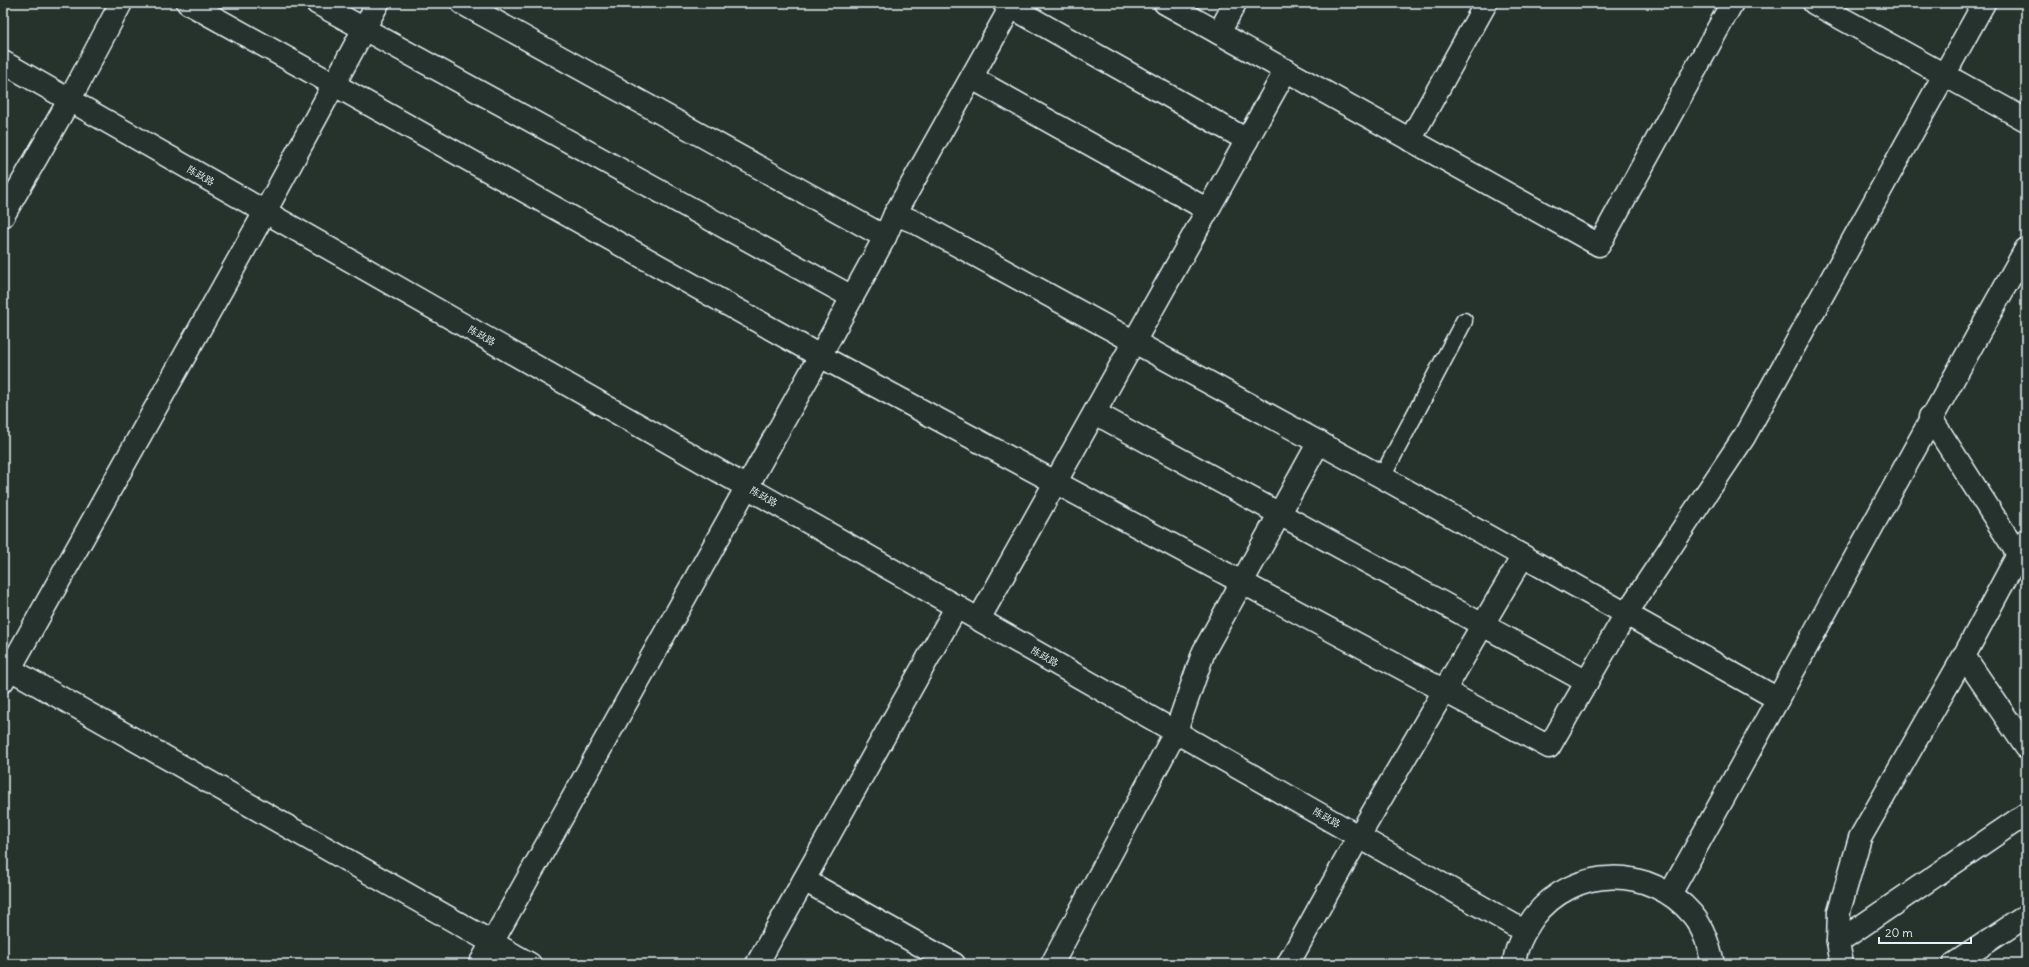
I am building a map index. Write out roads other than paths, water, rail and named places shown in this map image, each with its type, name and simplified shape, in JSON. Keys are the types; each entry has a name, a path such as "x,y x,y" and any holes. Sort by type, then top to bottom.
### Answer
{"street":[{"path":"3,216 70,100 121,3"},
{"path":"188,3 820,356 1549,746 1626,614 1744,437 1984,3"},
{"path":"317,3 852,297"},
{"path":"378,3 266,212 5,672 530,964"},
{"path":"462,3 885,238"},
{"path":"1165,3 1599,245 1732,3"},
{"path":"1219,33 1235,3"},
{"path":"1410,140 1486,3"},
{"path":"1814,3 2026,120"},
{"path":"480,964 820,356 885,238 895,214 972,78 1009,4 1247,140"},
{"name":"陈政路","path":"3,62 1176,730 1524,931"},
{"path":"979,619 1286,70"},
{"path":"972,78 1208,210"},
{"path":"895,214 915,222 1319,442 1778,699"},
{"path":"1670,894 1778,699 1930,418 2026,249"},
{"path":"1095,413 1482,626 1587,682"},
{"path":"1842,964 1838,942 1839,911 1860,838 2023,554 1930,418"},
{"path":"1052,964 1176,730 1204,651 1319,442"},
{"path":"1288,964 1359,836 1523,556"},
{"path":"757,964 957,606"},
{"path":"1964,656 2026,747"},
{"path":"1838,942 2026,814"},
{"path":"1514,964 1524,931 1545,904 1572,885 1605,877 1639,880 1670,894 1693,915 1708,942 1713,964"},
{"path":"804,880 954,964"},
{"path":"1954,964 2026,916"}],"lane":[{"path":"1382,477 1464,321"}]}
